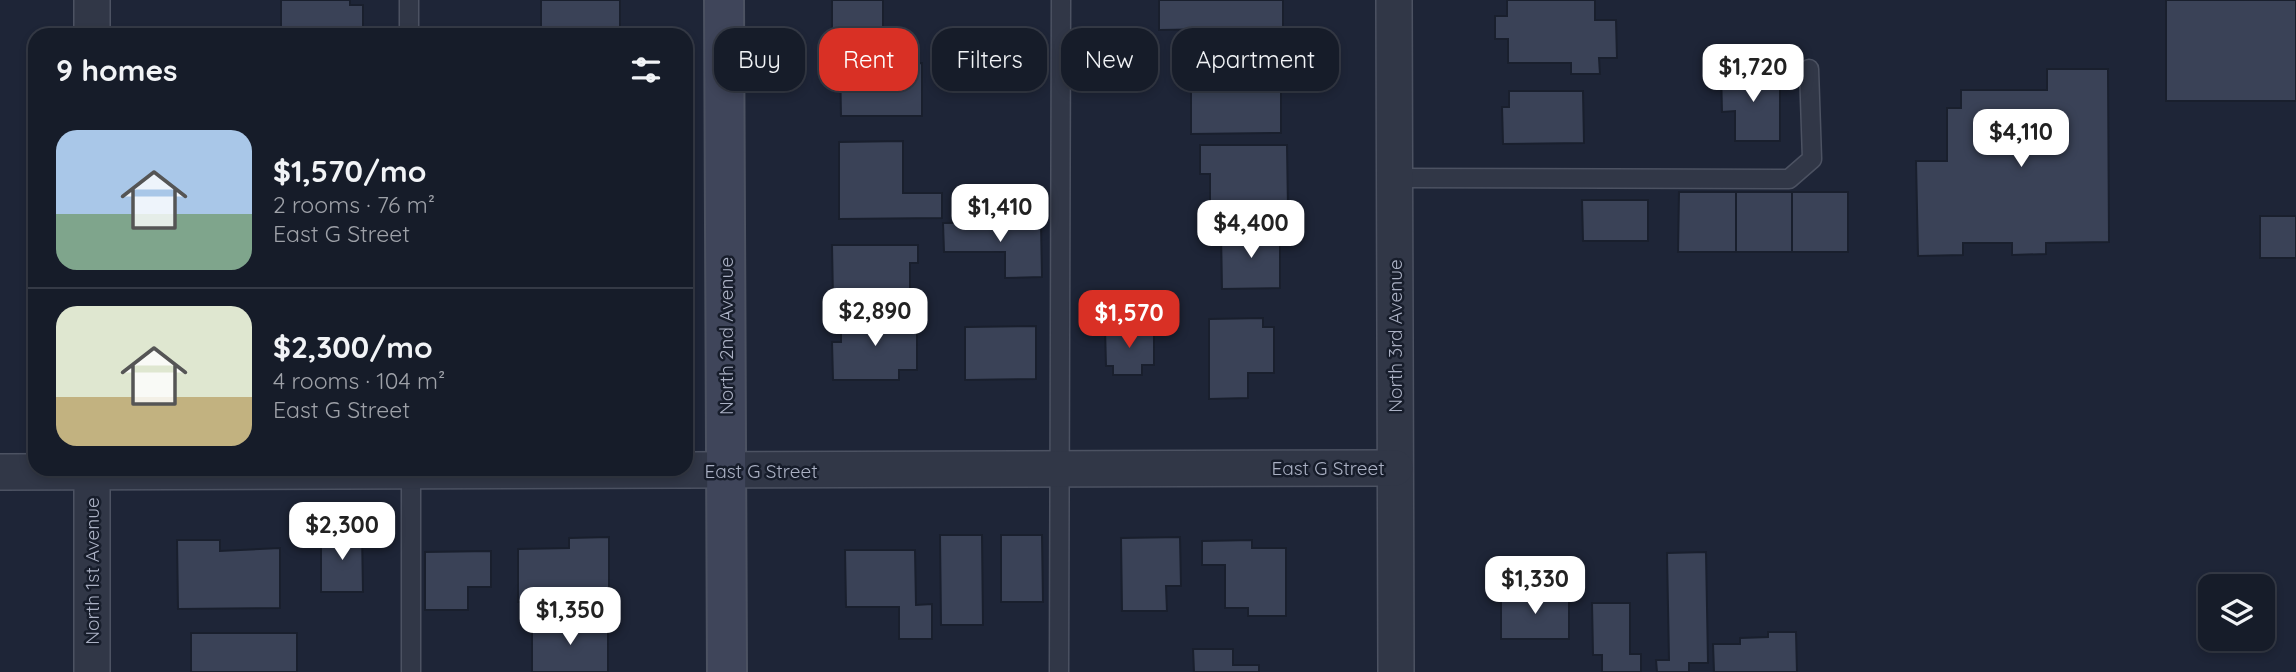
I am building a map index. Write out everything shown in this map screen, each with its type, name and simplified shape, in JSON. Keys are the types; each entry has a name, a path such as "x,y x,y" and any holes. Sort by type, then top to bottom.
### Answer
{"street":[{"path":"92,0 92,28"},
{"name":"North 2nd Avenue","path":"724,0 727,672"},
{"name":"North 3rd Avenue","path":"1394,0 1396,672"},
{"name":"East G Street","path":"693,471 1395,468"},
{"name":"East G Street","path":"0,472 28,472"},
{"name":"North 1st Avenue","path":"92,476 92,672"}],"lane":[{"path":"409,0 409,28"},
{"path":"1059,672 1061,0"},
{"path":"1394,178 1789,180 1812,159 1809,69"},
{"path":"411,476 411,672"}],"building":[{"path":"281,0 350,0 350,5 363,5 363,28 281,28"},
{"path":"541,0 620,0 620,28 541,28"},
{"path":"832,0 883,0 883,28 832,28"},
{"path":"1159,0 1283,0 1283,28 1159,30"},
{"path":"1507,0 1595,0 1595,20 1616,20 1617,58 1599,58 1600,74 1571,74 1571,63 1508,63 1508,39 1495,39 1495,16 1507,16"},
{"path":"2166,0 2296,0 2296,101 2166,101"},
{"path":"918,63 922,63 922,116 841,116 841,91 918,91"},
{"path":"2047,69 2108,69 2109,242 2046,243 2046,254 2012,255 2012,243 1963,243 1963,255 1918,256 1916,161 1947,161 1947,108 1961,108 1961,90 2047,90"},
{"path":"1721,72 1780,72 1780,141 1735,141 1735,111 1722,112"},
{"path":"1191,91 1281,91 1281,133 1191,134"},
{"path":"1509,91 1583,91 1584,143 1503,144 1502,107 1509,107"},
{"path":"903,141 903,193 942,193 942,218 839,219 839,142"},
{"path":"1200,145 1287,145 1288,209 1210,209 1210,174 1200,174"},
{"path":"1679,192 1736,192 1736,252 1678,252"},
{"path":"1736,192 1792,192 1792,252 1736,252"},
{"path":"1792,192 1848,192 1848,252 1792,252"},
{"path":"1582,200 1648,200 1648,241 1583,241"},
{"path":"2260,216 2296,216 2296,258 2260,258"},
{"path":"1041,222 1042,277 1005,278 1005,252 944,252 943,223"},
{"path":"1280,232 1280,288 1222,289 1221,233"},
{"path":"832,245 918,245 918,263 910,263 910,299 833,300"},
{"path":"917,316 917,370 899,370 899,380 833,380 832,342 841,342 841,317"},
{"path":"1263,318 1263,327 1274,327 1274,373 1248,373 1248,398 1209,399 1209,319"},
{"path":"1036,326 1036,379 965,380 965,327"},
{"path":"1105,328 1154,328 1154,365 1142,365 1142,375 1113,375 1113,366 1106,366"},
{"path":"362,532 363,592 321,592 321,533"},
{"path":"940,535 982,535 983,625 941,625"},
{"path":"1001,535 1042,535 1043,602 1001,602"},
{"path":"609,537 609,601 518,602 518,549 569,548 569,538"},
{"path":"1180,537 1181,586 1166,586 1167,611 1122,611 1121,538"},
{"path":"177,540 220,540 220,551 280,548 280,608 178,609"},
{"path":"1252,540 1252,548 1286,548 1286,616 1248,616 1248,608 1225,608 1225,565 1202,565 1202,541"},
{"path":"845,550 915,550 916,605 932,604 932,639 899,639 899,607 846,607"},
{"path":"491,551 491,587 468,587 468,610 425,610 425,552"},
{"path":"1706,552 1708,663 1689,663 1689,672 1657,672 1656,660 1669,660 1667,553"},
{"path":"1569,592 1569,639 1501,639 1501,593"},
{"path":"1592,603 1630,603 1630,654 1641,654 1641,672 1602,672 1602,655 1593,655"},
{"path":"608,622 608,672 532,672 532,623"},
{"path":"1768,632 1796,632 1797,672 1714,672 1713,644 1740,644 1740,638 1768,637"},
{"path":"191,633 297,633 297,672 191,672"},
{"path":"1193,649 1233,649 1233,665 1259,665 1259,672 1194,672"}]}
